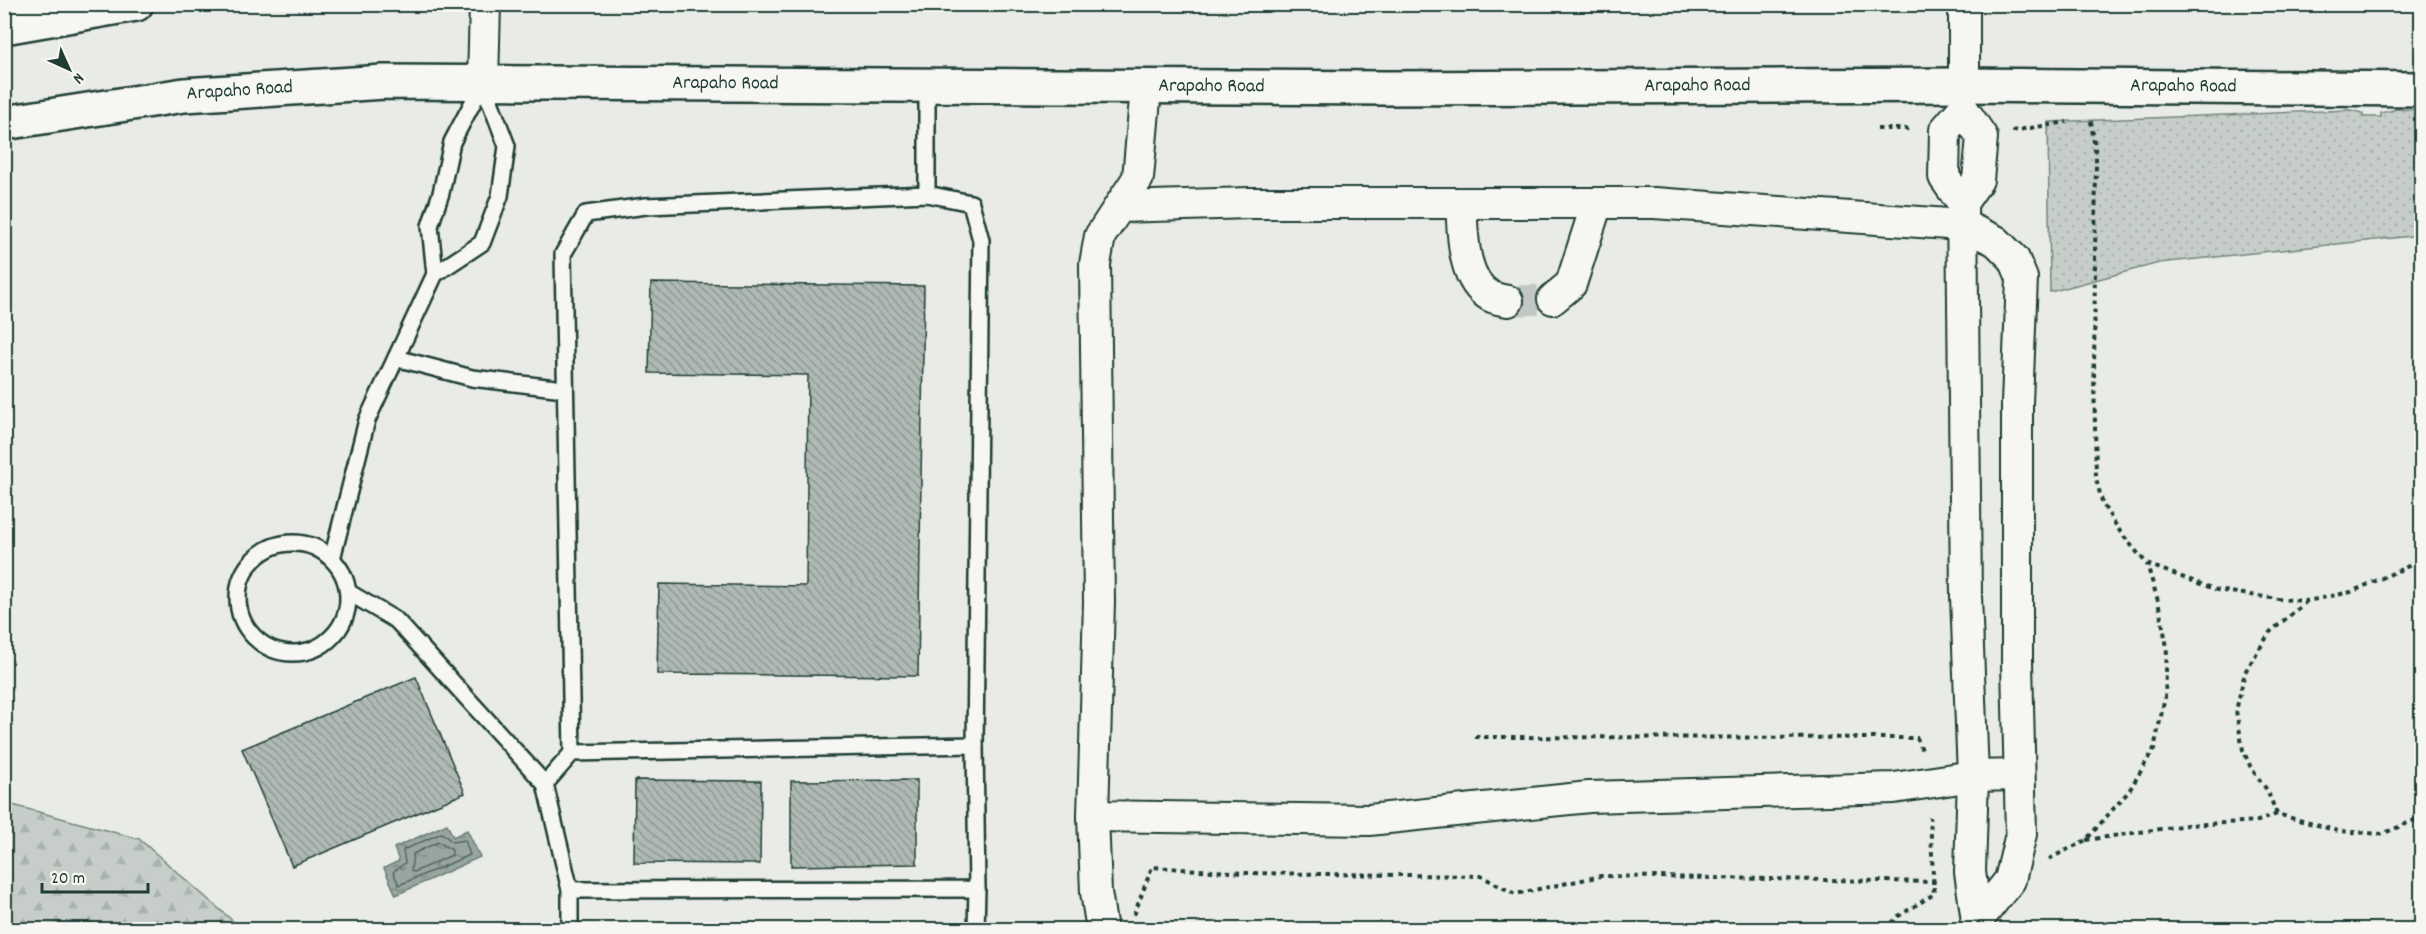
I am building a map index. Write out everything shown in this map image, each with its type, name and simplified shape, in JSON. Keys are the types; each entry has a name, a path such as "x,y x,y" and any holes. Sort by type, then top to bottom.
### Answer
{"main road":[{"path":"4,27 136,4"},
{"name":"Arapaho Road","path":"4,123 184,95 384,82 1146,88 1962,113 2421,89"}],"street":[{"path":"483,83 485,4"},
{"path":"1964,4 1962,113 1982,137 1978,180 1962,214 1966,596 1973,776 1970,872 1975,925"},
{"path":"1101,930 1096,892 1093,816 1098,602 1095,264 1100,236 1138,178 1146,88"},
{"path":"1461,202 1464,254 1476,285 1490,297 1508,301"},
{"path":"1120,207 1261,203 1654,203 1962,214 1996,241 2014,259 2022,278 2017,415 2018,775 2021,834 2010,880 1975,925"},
{"path":"1553,299 1571,284 1597,203"},
{"path":"1093,816 1369,820 1589,797 1894,788 1973,776 2018,775"}],"lane":[{"path":"332,559 368,420 435,274 430,226 441,193 452,142 483,83"},
{"path":"435,274 482,243 500,196 507,146 483,83"},
{"path":"927,86 927,194"},
{"path":"545,784 572,753 563,254 586,214 646,206 927,194 971,203 981,240 975,745 976,930"},
{"path":"396,358 472,378 564,389"},
{"path":"299,543 317,548 332,559 342,573 348,592 346,610 339,628 327,641 311,650 294,654 276,651 260,643 247,630 239,614 237,597 241,579 249,563 263,551 280,544 299,543"},
{"path":"348,592 397,621 545,784 570,890 570,930"},
{"path":"572,753 975,745"},
{"path":"570,890 977,889"}],"path":[{"path":"1876,129 1962,113 2022,131 2072,121"},
{"path":"2086,840 2129,791 2154,749 2165,698 2167,647 2158,601 2147,564 2121,533 2103,505 2096,479 2094,373 2096,156 2090,116"},
{"path":"2147,564 2217,590 2307,601 2351,592 2421,560"},
{"path":"2277,814 2267,790 2251,768 2243,750 2236,711 2245,672 2270,632 2307,601"},
{"path":"2012,874 2036,865 2086,840 2187,825 2258,821 2277,814 2337,831 2382,834 2421,818"},
{"path":"1132,920 1152,867 1245,873 1482,876 1515,894 1601,876 1972,882"}],"green space":[{"path":"2397,109 2421,110 2421,235 2159,263 2050,292 2048,122 2351,110 2363,113 2363,117 2381,117 2381,113"},
{"path":"5,803 139,839 242,929 5,929"}],"water":[{"path":"447,824 453,837 467,830 480,857 396,895 384,868 399,861 394,848"}],"building":[{"path":"651,283 924,286 918,676 657,674 659,584 806,586 808,375 649,373"},
{"path":"416,677 465,793 292,866 242,749"},
{"path":"635,780 761,781 760,864 634,863"},
{"path":"917,780 917,864 791,866 791,781"}],"tunnel":[{"path":"1508,301 1553,299"}]}
